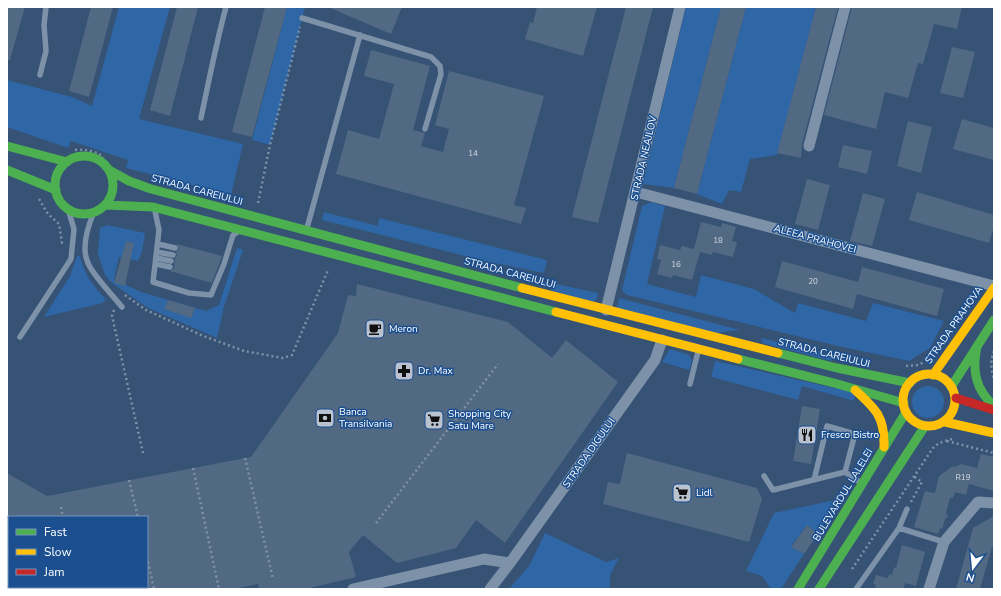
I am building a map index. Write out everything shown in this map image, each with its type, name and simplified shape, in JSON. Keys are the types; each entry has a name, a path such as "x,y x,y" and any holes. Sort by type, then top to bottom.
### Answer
{"main road":[{"path":"7,146 67,162"},
{"path":"85,156 99,160 109,170 113,178 111,197 106,205 94,212 81,214 68,209 58,197 56,190 57,174 67,162 76,157 85,156"},
{"path":"7,170 56,190"},
{"name":"STRADA CAREIULUI","path":"109,170 150,189 606,310 837,368 910,384"},
{"path":"106,205 153,207 853,389 905,407"},
{"name":"STRADA PRAHOVA","path":"933,375 994,287"},
{"path":"951,387 994,320"},
{"path":"977,346 973,368 975,380 986,399 994,406"},
{"path":"924,375 933,375 941,377 951,387 956,398 955,407 945,422 936,425 924,426 913,420 905,407 905,390 910,384 924,375"},
{"path":"853,389 880,415 885,430 884,447"},
{"path":"956,398 994,410"},
{"name":"BULEVARDUL LALELEI","path":"798,589 884,447 905,407"},
{"path":"945,422 994,433"},
{"path":"819,589 924,426"}],"street":[{"name":"STRADA NEAJLOV","path":"606,310 680,7"},
{"path":"809,146 845,7"},
{"name":"ALEEA PRAHOVEI","path":"636,192 994,287"},
{"name":"STRADA DIGULUI","path":"490,589 655,360 662,340"},
{"path":"928,589 944,542 978,502 994,503"},
{"path":"353,589 484,559 510,563"}],"lane":[{"path":"40,76 46,51 44,25 46,7"},
{"path":"201,118 213,55 226,7"},
{"path":"302,18 432,56 440,66 441,74 425,128"},
{"path":"306,230 360,35"},
{"path":"153,207 159,230 157,258 153,282 189,293 211,295 224,264 233,235 240,229"},
{"path":"20,337 71,260 74,229 68,209"},
{"path":"94,212 88,228 86,242 88,263 122,307"},
{"path":"158,244 175,248"},
{"path":"157,258 171,261 157,258"},
{"path":"690,384 698,349"},
{"path":"814,480 827,426 855,434 845,472"},
{"path":"764,476 773,490 845,472 862,484"},
{"path":"856,589 900,528 907,509"},
{"path":"900,528 944,542"}],"path":[{"path":"258,204 270,145 302,18"},
{"path":"38,196 48,214 58,224 62,243"},
{"path":"120,291 146,310 201,335 244,350 283,358 292,354 328,270"},
{"path":"124,294 118,302 112,316 143,453"},
{"path":"994,351 991,360 991,370 994,380"},
{"path":"899,366 918,365 927,360"},
{"path":"376,523 498,364"},
{"path":"851,570 933,448 946,440 994,453"},
{"path":"245,458 273,579"},
{"path":"193,468 219,589"},
{"path":"907,509 922,482 914,476"},
{"path":"129,480 138,516"},
{"path":"61,507 63,516"},
{"path":"148,562 154,589"}],"shaded area":[{"path":"119,7 170,7 139,119 243,144 231,195 126,168 128,160 71,141 68,148 7,127 7,80 72,97 92,106"},
{"path":"287,7 305,7 270,145 252,140"},
{"path":"686,7 721,7 674,188 643,184"},
{"path":"746,7 816,7 777,155 750,159 741,192 729,190 722,204 697,194"},
{"path":"651,202 665,206 647,284 696,297 701,275 754,289 795,313 798,303 866,321 873,303 944,321 930,348 909,361 838,346 627,295 622,290 642,206"},
{"path":"324,212 378,226 379,218 547,260 544,273 485,261 322,220"},
{"path":"107,225 145,233 142,252 138,261 119,257 114,279 141,292 206,311 219,305 237,248 243,250 224,307 217,338 148,308 112,283 105,275 98,254 100,228"},
{"path":"77,256 80,256 84,268 93,285 106,299 103,303 44,317 70,276"},
{"path":"552,283 598,293 597,299 593,302 551,292"},
{"path":"619,298 740,330 716,333 617,308"},
{"path":"762,338 833,356 832,361 762,343"},
{"path":"670,349 689,355 692,361 689,370 662,362"},
{"path":"715,361 856,393 854,401 802,386 798,400 711,377"},
{"path":"925,386 931,386 941,393 944,402 943,408 937,415 931,418 925,418 915,411 912,405 912,399 919,389"},
{"path":"835,500 834,506 818,534 807,525 791,546 804,554 781,589 771,589 762,576 746,571 774,513"},
{"path":"545,533 606,562 619,558 610,575 610,589 509,589 529,566"}],"building":[{"path":"7,7 25,7 10,60 7,60"},
{"path":"91,7 113,7 89,97 69,91"},
{"path":"177,7 198,7 170,116 150,110"},
{"path":"265,7 287,7 252,137 232,132"},
{"path":"328,7 402,7 391,34"},
{"path":"537,7 597,7 583,56 525,39 530,22 533,23"},
{"path":"626,7 653,7 598,223 572,217"},
{"path":"721,7 746,7 697,194 674,188"},
{"path":"816,7 838,7 802,144 801,158 777,153"},
{"path":"852,7 962,7 957,29 934,24 923,64 918,63 908,98 885,92 876,129 824,115"},
{"path":"952,47 975,52 963,98 940,93"},
{"path":"371,50 430,66 413,130 425,133 421,146 443,152 449,129 435,125 449,71 544,96 514,205 526,208 521,224 336,174 348,130 379,139 394,84 364,76"},
{"path":"962,119 994,128 994,160 953,149"},
{"path":"908,121 932,127 921,173 897,166"},
{"path":"843,145 872,151 867,174 838,167"},
{"path":"807,179 830,185 818,230 795,224"},
{"path":"917,192 994,215 994,226 989,243 909,220"},
{"path":"863,193 885,199 872,246 850,241"},
{"path":"701,222 721,227 722,223 736,227 732,241 737,242 733,257 713,252 712,255 700,252 692,280 673,275 672,278 657,274 661,260 657,259 660,245 680,250 682,246 694,249"},
{"path":"126,241 134,243 125,286 114,283"},
{"path":"176,244 222,256 212,283 170,271 174,268 177,255 176,252 179,249"},
{"path":"782,261 858,282 862,267 944,289 937,316 857,294 853,309 775,287"},
{"name":"Shopping City Satu Mare","path":"357,284 508,322 552,358 566,340 618,382 505,543 476,520 456,548 397,563 363,535 349,552 356,577 305,589 259,589 258,584 235,589 147,589 148,516 7,517 7,473 47,496 251,457 338,333 348,295 356,296"},
{"path":"168,300 195,308 191,318 164,309"},
{"name":"Fresco Bistro","path":"802,406 820,409 811,464 793,461"},
{"name":"Lidl","path":"627,453 757,488 762,499 749,542 603,504 608,482 620,484"},
{"path":"981,454 994,457 994,491 969,484 966,495 955,492 953,498 950,498 946,513 948,517 945,519 942,529 940,528 938,534 914,527 925,491 935,493 939,476 953,466 955,467 961,464 977,468"},
{"path":"994,516 994,546 992,547 980,589 956,589 973,528"},
{"path":"807,525 818,534 804,554 791,547"},
{"path":"902,545 925,552 916,586 905,583 904,589 875,589 876,585 873,584 876,575 888,578 889,574 892,575 894,567 896,568"}],"traffic: fast":[{"path":"7,146 67,162"},
{"path":"84,156 95,158 108,169 111,174 113,185 111,196 100,209 95,212 84,214 73,212 60,201 57,196 55,185 57,174 68,161 73,158 84,156"},
{"path":"7,170 56,190"},
{"path":"109,170 129,181 151,189 522,288"},
{"path":"106,205 153,207 556,312"},
{"path":"951,387 994,320"},
{"path":"977,346 975,363 976,379 983,393 994,406"},
{"path":"778,353 837,368 910,383"},
{"path":"738,359 834,383 904,403"},
{"path":"798,589 906,412"},
{"path":"819,589 925,426"}],"traffic: slow":[{"path":"522,288 778,353"},
{"path":"933,375 994,288"},
{"path":"556,312 738,359"},
{"path":"929,374 939,376 947,382 953,390 955,400 953,410 947,418 939,424 929,426 919,424 911,418 905,410 903,400 905,390 911,382 919,376 929,374"},
{"path":"855,390 874,408 878,414 883,428 884,447"},
{"path":"945,422 994,433"}],"traffic: jam":[{"path":"956,398 994,410"}],"place":[{"name":"Meron","path":"375,329"},
{"name":"Dr. Max","path":"404,371"},
{"name":"Banca Transilvania","path":"325,418"},
{"name":"Shopping City Satu Mare","path":"434,420"},
{"name":"Fresco Bistro","path":"807,435"},
{"name":"Lidl","path":"682,493"}]}
